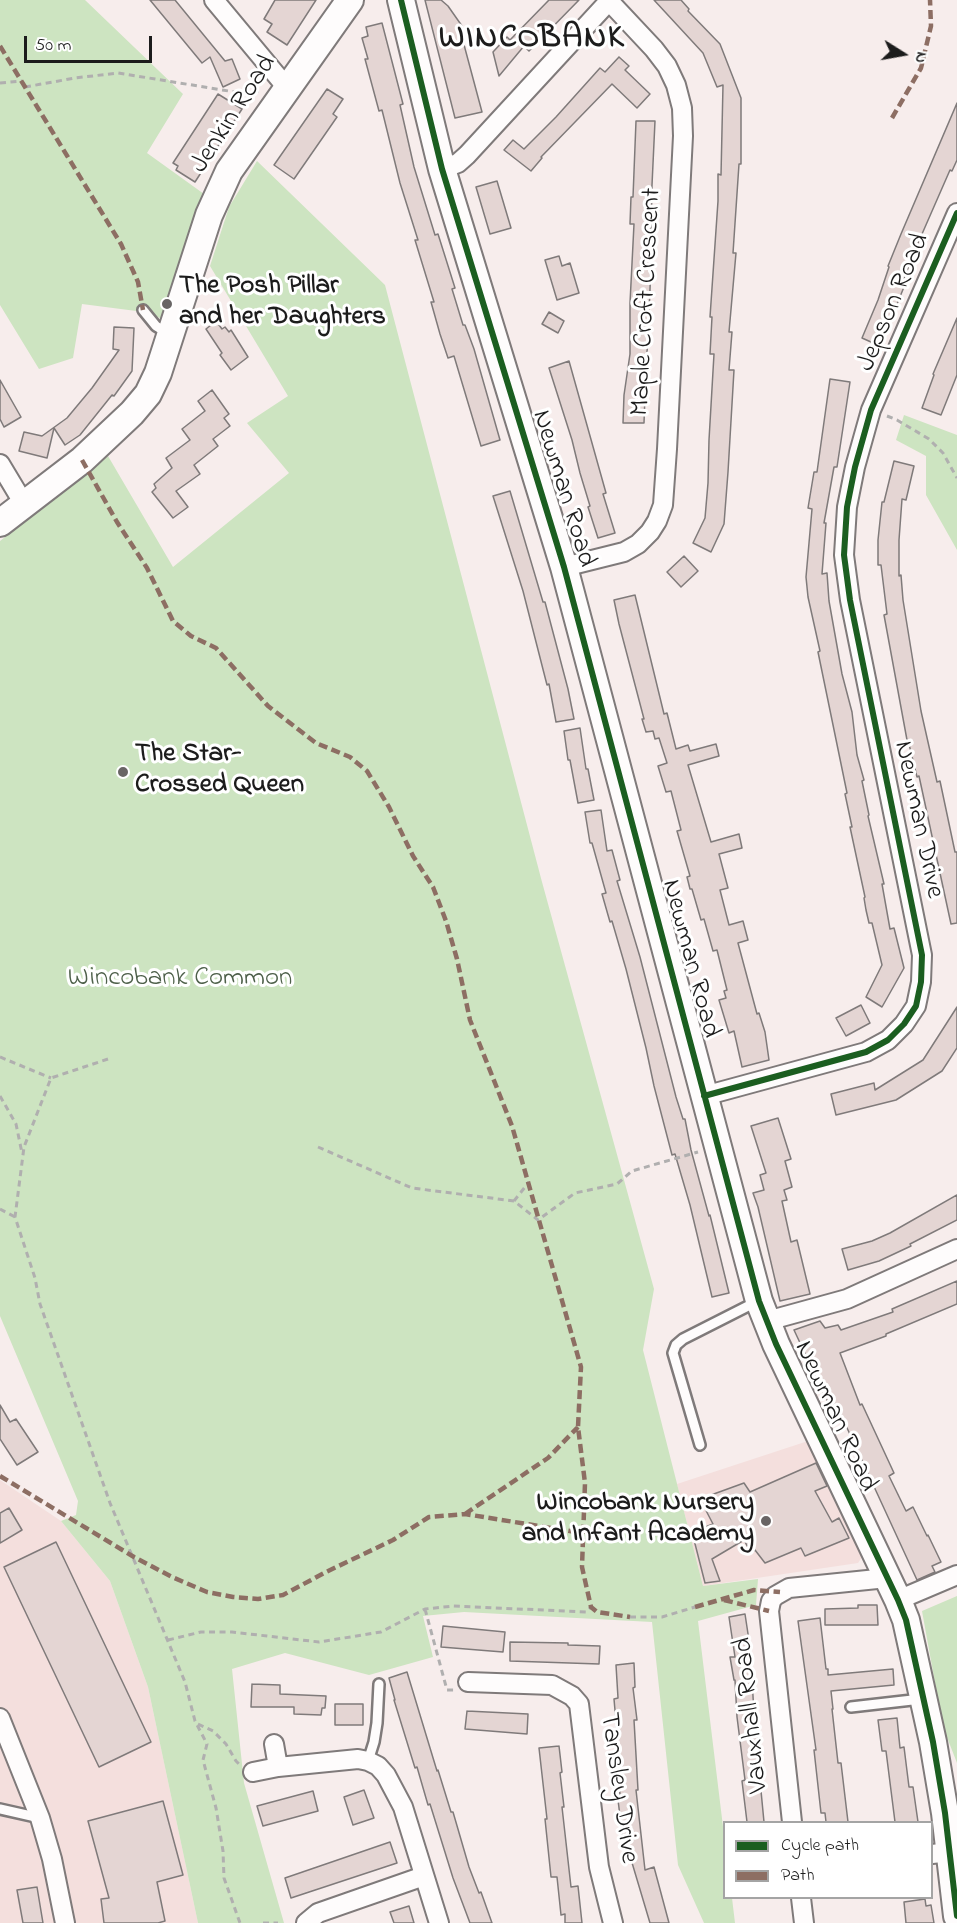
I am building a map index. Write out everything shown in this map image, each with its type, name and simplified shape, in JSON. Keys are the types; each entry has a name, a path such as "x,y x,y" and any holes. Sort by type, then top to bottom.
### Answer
{"street":[{"path":"214,0 288,89"},
{"name":"Jenkin Road","path":"0,523 82,460 148,394 158,374 209,215 229,171 351,0"},
{"name":"Newman Road","path":"401,0 442,169 564,567 717,1146 763,1311 906,1620 951,1817 941,1853 957,1916"},
{"path":"442,169 458,163 467,154 609,1"},
{"name":"Maple Croft Crescent","path":"564,567 624,552 638,544 650,532 663,505 668,449 683,136 682,108 676,85 667,66 609,1"},
{"name":"Jepson Road","path":"871,410 957,213"},
{"name":"Newman Drive","path":"704,1096 866,1052 888,1040 904,1024 916,1006 921,982 922,955 850,600 844,555 847,507 855,467 871,410"},
{"path":"0,464 24,504"},
{"path":"763,1311 847,1299 957,1249"},
{"path":"893,1589 957,1575"},
{"name":"Vauxhall Road","path":"792,1821 769,1611 771,1601 774,1596 789,1588 893,1589"},
{"name":"Tansley Drive","path":"468,1682 552,1685 572,1696 579,1704 599,1867 613,1923"},
{"path":"0,1718 40,1818 66,1923"},
{"path":"274,1744 278,1767"},
{"path":"253,1772 278,1767 358,1759 378,1766 386,1775 403,1807 439,1923"},
{"path":"306,1923 318,1913 424,1876"},
{"path":"801,1899 804,1923"}],"lane":[{"path":"143,310 156,326 171,335"},
{"path":"700,1445 673,1353 676,1345 683,1339 763,1311"},
{"path":"368,1761 377,1723 379,1684"},
{"path":"851,1707 924,1699"},
{"path":"0,1809 40,1818"}],"path":[{"path":"25,87 118,73 235,92 288,89"},
{"path":"0,83 22,81"},
{"path":"871,410 897,420 929,439 943,453 957,478"},
{"path":"0,1057 51,1078 108,1059"},
{"path":"51,1078 24,1147 15,1217 35,1278 40,1305 110,1503 185,1682 196,1723 207,1744 203,1760 216,1808 223,1851 224,1878 240,1923"},
{"path":"0,1096 16,1124 22,1157"},
{"path":"318,1147 412,1188 514,1201 537,1220 575,1193 617,1185 632,1172 717,1146"},
{"path":"514,1201 529,1182"},
{"path":"0,1209 15,1217"},
{"path":"168,1640 201,1632 232,1632 319,1642 381,1632 425,1609 453,1606 586,1612 591,1606"},
{"path":"630,1617 662,1617 695,1607"},
{"path":"425,1609 447,1690 463,1691 468,1682"},
{"path":"196,1723 213,1731 226,1744 236,1761 253,1772"},
{"path":"262,1923 278,1923"}],"shaded area":[{"name":"Wincobank Nursery and Infant Academy","path":"808,1441 862,1557 858,1563 703,1586 677,1484"},
{"path":"0,1480 61,1521 110,1581 148,1687 198,1923 0,1923"}],"green space":[{"path":"0,0 85,0 183,94 147,153 204,194 168,321 144,312 82,304 73,358 39,369 0,305"},
{"name":"Wincobank Common","path":"257,161 385,285 542,882 654,1289 643,1350 703,1586 758,1579 756,1605 698,1621 723,1827 723,1899 732,1899 735,1923 704,1923 678,1865 652,1622 464,1612 423,1616 433,1657 369,1675 285,1653 232,1669 244,1783 284,1923 198,1923 148,1687 110,1581 61,1521 76,1515 78,1501 0,1316 0,541 108,456 173,567 289,473 247,423 288,396 210,266 229,207"},
{"path":"904,415 957,435 957,550 926,495 926,456 896,440"},
{"path":"957,1596 957,1763 943,1727 922,1611"}],"building":[{"path":"150,0 175,0 225,61 232,59 240,79 223,87 210,57 202,63"},
{"path":"275,0 316,0 287,45 267,32 272,24 264,19"},
{"path":"425,0 441,0 462,26 466,41 463,41 482,112 455,118"},
{"path":"549,0 579,0 529,51 524,46 499,76 493,52 507,37 510,40"},
{"path":"654,0 681,0 689,9 688,11 720,44 741,98 741,164 739,164 733,253 736,253 729,332 732,332 729,370 734,370 728,472 724,524 711,552 693,543 705,518 708,483 714,354 710,354 712,317 710,317 718,174 721,175 723,85 717,87 703,53"},
{"path":"382,23 403,104 400,105 414,167 435,235 438,234 455,288 452,289 463,325 465,325 474,349 500,440 481,446 454,356 448,358 440,334 431,302 434,302 415,240 418,240 400,183 382,110 379,111 365,59 368,59 362,38 368,36 366,27"},
{"path":"619,57 629,66 625,70 650,94 637,108 612,84 541,157 531,171 504,150 513,140 524,149 600,68 605,72"},
{"path":"327,89 343,99 333,114 337,117 294,179 274,165"},
{"path":"218,94 242,109 195,182 176,170 178,166 173,163"},
{"path":"957,103 957,160 952,171 950,170 915,250 903,281 906,282 880,346 862,338 878,300 888,266"},
{"path":"636,121 655,121 648,341 643,395 645,395 644,423 623,423 624,395 630,354 634,224 630,224"},
{"path":"497,181 511,228 490,234 476,187"},
{"path":"559,256 562,266 570,263 579,293 557,300 545,260"},
{"path":"549,312 564,321 558,333 542,324"},
{"path":"957,318 957,375 941,415 922,408 933,374"},
{"path":"216,321 222,329 225,327 229,332 231,330 248,357 231,370 206,329"},
{"path":"114,327 134,328 132,371 114,396 112,395 80,435 65,445 54,428 47,458 19,451 24,432 42,436 67,418 92,388 119,350 113,349"},
{"path":"569,361 615,533 598,538 572,440 549,368"},
{"path":"830,379 850,382 837,467 834,467 824,523 826,523 822,574 827,573 829,601 842,674 852,712 868,816 884,884 882,884 890,929 894,928 904,968 882,1007 866,997 882,965 872,923 869,923 866,910 850,827 852,827 845,794 847,793 818,652 820,651 806,577 812,509 808,508 814,472 817,472"},
{"path":"0,380 21,417 4,427 0,419"},
{"path":"212,390 229,414 224,418 230,426 213,439 218,446 194,465 200,474 176,491 188,507 173,518 152,492 156,488 154,484 172,468 166,458 190,440 182,429 205,411 198,401"},
{"path":"894,461 914,466 906,500 902,499 899,576 901,575 921,711 937,782 940,781 955,852 957,852 957,923 951,924 919,776 917,777 907,740 884,615 887,614 881,565 878,565 878,540 882,502 884,502"},
{"path":"510,491 543,602 545,602 574,719 556,722 549,684 547,685 523,591 493,496"},
{"path":"684,556 698,571 681,587 667,572"},
{"path":"635,595 664,714 667,713 676,749 688,745 690,751 716,744 719,756 688,765 711,842 739,834 742,848 719,854 728,888 720,890 729,925 743,921 748,940 738,943 757,1014 759,1013 765,1032 769,1060 742,1067 734,1031 729,1033 719,1000 726,998 724,991 727,990 717,950 713,951 704,919 701,920 692,889 690,889 687,877 690,876 677,831 681,830 671,791 666,792 658,766 667,763 659,738 655,739 653,731 646,732 619,624 614,600"},
{"path":"580,728 586,769 588,769 594,800 578,803 564,731"},
{"path":"601,810 607,851 612,850 620,880 617,881 640,957 676,1097 683,1119 685,1119 729,1293 712,1297 690,1205 675,1154 672,1155 626,969 602,894 606,893 592,843 590,843 585,812"},
{"path":"861,1005 870,1023 846,1036 836,1018"},
{"path":"957,1007 957,1048 942,1071 896,1100 836,1115 831,1094 874,1083 875,1090 923,1060"},
{"path":"778,1118 791,1159 785,1161 792,1187 784,1190 787,1200 782,1201 791,1242 797,1240 810,1294 780,1301 753,1193 764,1190 760,1175 766,1173 751,1126"},
{"path":"957,1195 957,1220 879,1261 848,1270 842,1249 872,1241 890,1233"},
{"path":"957,1281 957,1304 886,1334 886,1336 840,1353 860,1405 862,1404 894,1473 889,1476 906,1511 913,1507 941,1562 932,1566 935,1572 917,1580 836,1404 830,1407 794,1330 820,1321 825,1328 838,1325 841,1330 893,1312 892,1309"},
{"path":"0,1405 10,1422 16,1419 38,1452 17,1465 0,1439"},
{"path":"816,1463 827,1486 815,1491 832,1522 839,1518 849,1538 805,1556 801,1548 765,1563 755,1550 751,1553 744,1540 712,1559 720,1581 705,1583 692,1532 713,1524 700,1499 744,1483 750,1492"},
{"path":"9,1508 22,1530 0,1543 0,1513"},
{"path":"56,1542 151,1742 99,1767 4,1567"},
{"path":"858,1605 877,1605 878,1625 825,1625 825,1609 858,1608"},
{"path":"745,1614 750,1647 748,1648 759,1746 764,1821 747,1821 735,1680 730,1657 735,1657 729,1617"},
{"path":"820,1618 828,1675 893,1669 894,1685 831,1691 838,1763 841,1763 848,1821 826,1821 825,1813 821,1813 814,1750 816,1750 798,1621"},
{"path":"443,1626 505,1632 503,1652 441,1647"},
{"path":"510,1642 600,1646 599,1664 510,1661"},
{"path":"634,1663 635,1687 633,1688 637,1720 634,1720 638,1790 636,1790 645,1870 654,1867 669,1923 650,1923 630,1856 625,1856 618,1800 620,1800 619,1756 614,1699 618,1698 616,1665"},
{"path":"407,1672 469,1867 492,1923 470,1923 430,1804 428,1805 417,1767 415,1768 389,1678"},
{"path":"252,1684 280,1685 280,1694 326,1696 325,1708 322,1708 321,1715 294,1714 294,1707 251,1707"},
{"path":"335,1704 363,1704 363,1725 335,1725"},
{"path":"467,1711 528,1714 527,1734 465,1729"},
{"path":"897,1718 900,1748 904,1747 909,1787 913,1787 918,1821 895,1821 886,1751 882,1751 878,1720"},
{"path":"559,1746 564,1807 562,1807 571,1887 578,1886 582,1923 565,1923 565,1914 561,1915 557,1877 551,1877 539,1748"},
{"path":"364,1790 374,1818 353,1825 344,1797"},
{"path":"313,1791 318,1811 263,1826 257,1806"},
{"path":"163,1801 183,1875 157,1882 165,1921 104,1923 101,1899 109,1898 88,1821"},
{"path":"390,1842 397,1863 291,1898 285,1878"},
{"path":"37,1887 43,1923 23,1923 17,1890"},
{"path":"925,1899 926,1906 931,1905 934,1923 906,1923 904,1902"},
{"path":"409,1906 414,1923 394,1923 390,1912"}],"marked path":[{"path":"892,118 921,68 931,26 930,0"},
{"path":"0,46 121,244 138,282 143,310"},
{"path":"82,460 117,522 147,568 173,621 191,636 216,648 268,706 316,743 350,757 367,771 389,807 413,856 433,887 457,959 470,1020 512,1126 581,1367 578,1427 585,1483 582,1567 591,1607 597,1612 630,1617"},
{"path":"465,1514 548,1458 578,1427"},
{"path":"0,1476 134,1557 172,1577 207,1592 233,1597 258,1599 283,1595 393,1540 429,1517 465,1514 582,1533"},
{"path":"695,1607 754,1590 780,1592"},
{"path":"724,1600 769,1611"}],"cycle path":[{"path":"401,0 442,169 564,567 759,1301 776,1344 906,1620 933,1742 945,1813 957,1916"},
{"path":"704,1096 866,1052 888,1040 904,1024 916,1006 921,982 922,955 850,600 844,555 847,507 855,467 871,410 957,213"}],"place":[{"name":"The Posh Pillar and her Daughters","path":"167,304"},
{"name":"The Star- Crossed Queen","path":"123,772"},
{"name":"Wincobank Nursery and Infant Academy","path":"766,1521"}],"district":[{"name":"WINCOBANK","path":"532,41"}]}
